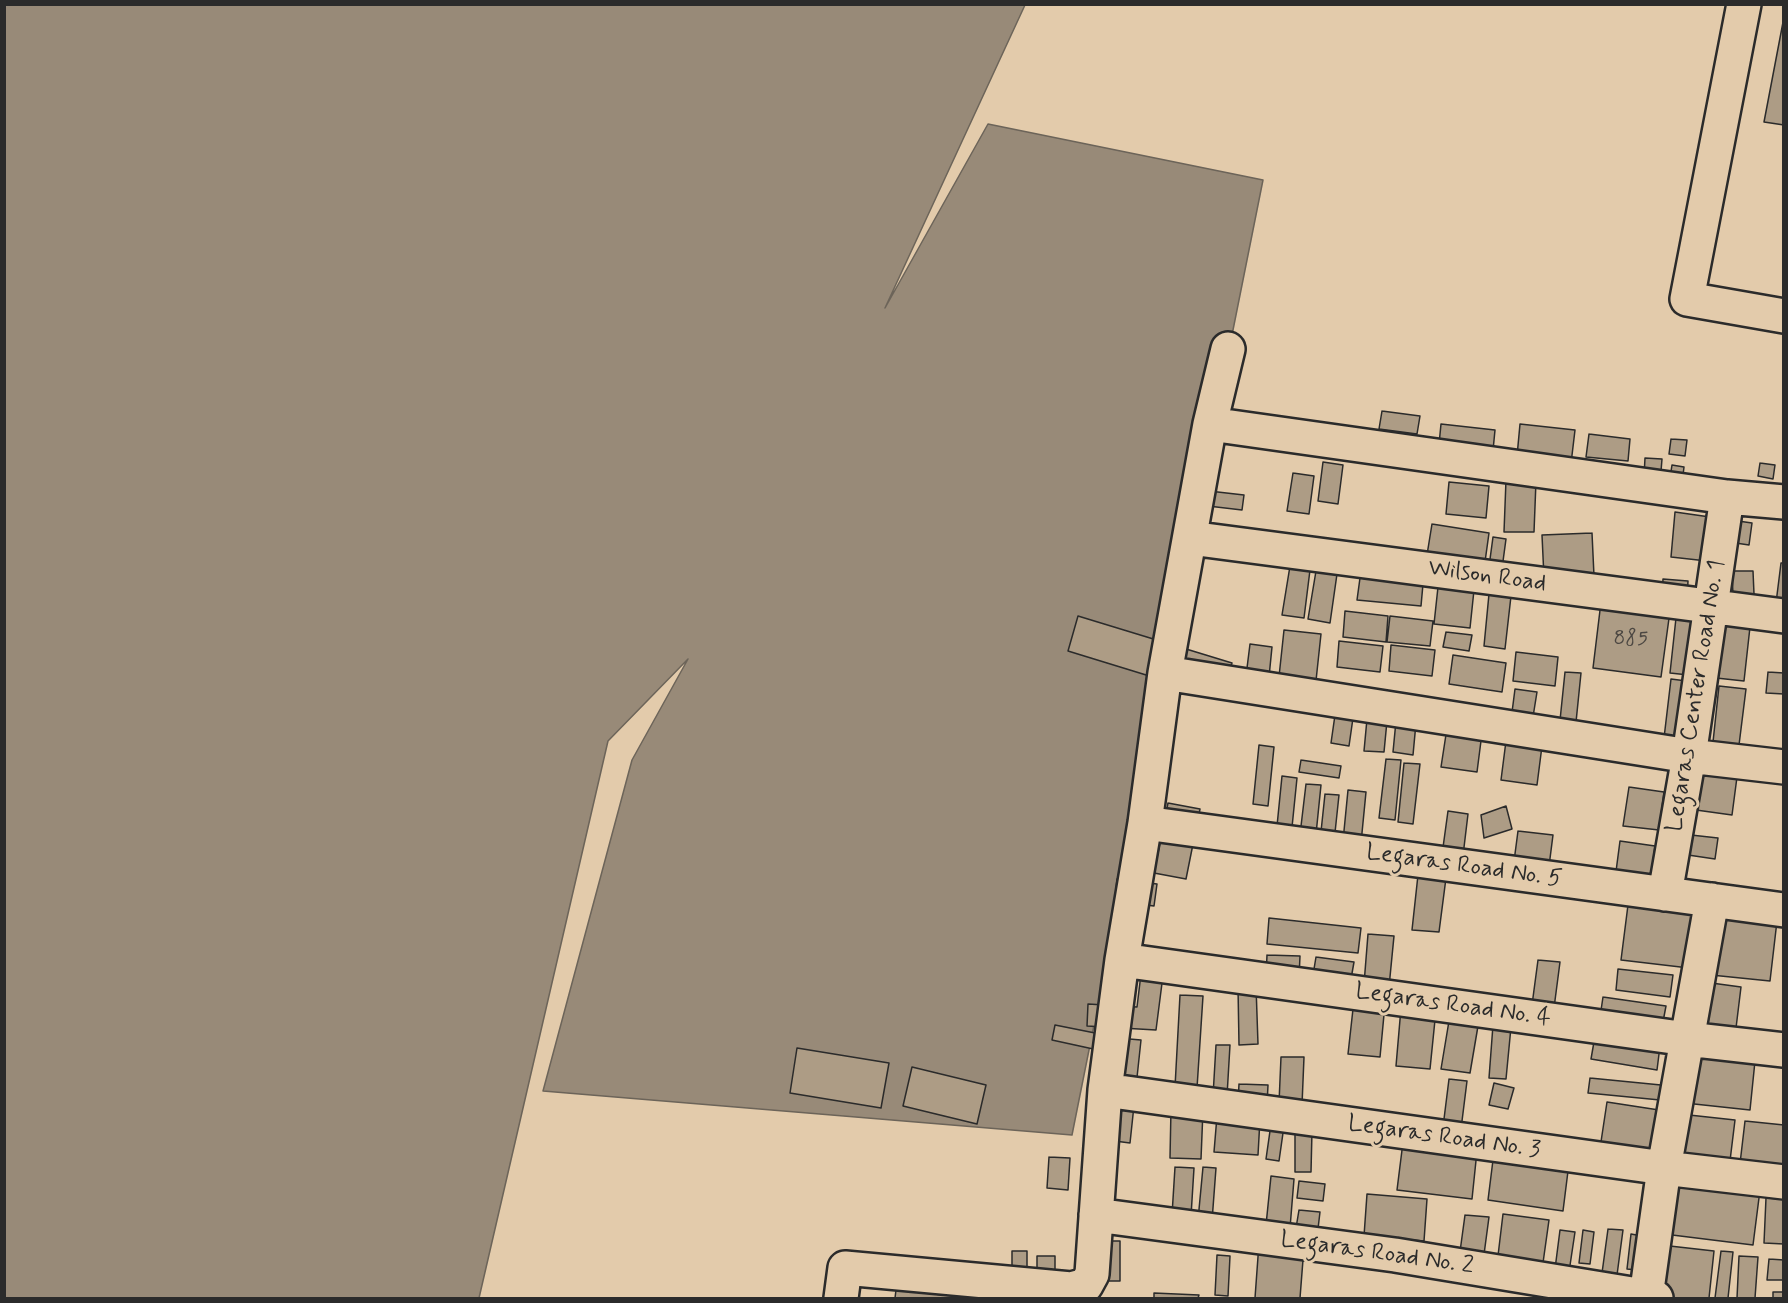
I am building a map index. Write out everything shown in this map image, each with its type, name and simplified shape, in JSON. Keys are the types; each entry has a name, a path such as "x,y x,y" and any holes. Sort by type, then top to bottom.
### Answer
{"street":[{"path":"1744,4 1687,299 1784,316"},
{"path":"841,1299 845,1268 1071,1289 1086,1285 1092,1275 1106,1090 1122,960 1145,823 1165,673 1210,424 1228,349"},
{"path":"1210,424 1727,497 1784,502"},
{"name":"Legaras Center Road No. 1","path":"1665,894 1689,756 1727,497"},
{"name":"Wilson Road","path":"1190,538 1784,616"},
{"path":"1165,673 1689,756 1784,767"},
{"name":"Legaras Road No. 5","path":"1145,823 1784,910"},
{"path":"1651,1298 1664,1168 1712,900"},
{"name":"Legaras Road No. 4","path":"1122,960 1687,1039 1784,1050"},
{"name":"Legaras Road No. 3","path":"1106,1090 1664,1168 1784,1182"},
{"name":"Legaras Road No. 2","path":"1096,1215 1395,1255 1651,1298"}],"shaded area":[{"path":"5,5 1025,5 885,308 988,124 1263,180 1072,1135 543,1091 632,760 688,659 608,741 479,1298 5,1298"}],"building":[{"path":"1784,17 1784,125 1764,122"},
{"path":"1382,411 1420,416 1417,434 1379,429"},
{"path":"1441,424 1495,430 1491,471 1437,465"},
{"path":"1520,424 1575,430 1570,472 1516,467"},
{"path":"1589,434 1630,439 1628,461 1586,457"},
{"path":"1671,439 1687,440 1685,456 1669,454"},
{"path":"1645,458 1662,459 1659,496 1643,495"},
{"path":"1323,462 1343,465 1338,504 1318,501"},
{"path":"1760,463 1775,465 1773,479 1758,476"},
{"path":"1672,465 1684,467 1680,499 1667,497"},
{"path":"1293,473 1314,476 1309,514 1287,511"},
{"path":"1506,480 1536,481 1534,532 1504,532"},
{"path":"1449,482 1489,486 1486,518 1446,514"},
{"path":"1209,491 1244,495 1242,510 1208,506"},
{"path":"1675,512 1752,523 1749,545 1709,539 1707,561 1671,557"},
{"path":"1432,524 1489,533 1484,569 1426,561"},
{"path":"1592,533 1594,576 1544,578 1542,535"},
{"path":"1493,537 1506,539 1501,576 1488,574"},
{"path":"1781,563 1784,563 1784,612 1775,611"},
{"path":"1290,566 1310,570 1304,618 1282,615"},
{"path":"1316,571 1337,574 1330,623 1308,619"},
{"path":"1732,571 1753,571 1754,594 1733,596"},
{"path":"1360,578 1423,584 1421,606 1357,600"},
{"path":"1663,579 1688,581 1687,600 1662,598"},
{"path":"1438,587 1474,590 1470,628 1434,624"},
{"path":"1489,594 1511,596 1505,649 1484,646"},
{"path":"1601,602 1670,611 1661,677 1593,668"},
{"path":"1345,611 1388,616 1386,642 1343,637"},
{"path":"1078,616 1232,663 1221,698 1068,651"},
{"path":"1390,616 1433,621 1430,646 1387,642"},
{"path":"1676,618 1750,627 1744,681 1670,673"},
{"path":"1284,630 1321,634 1315,690 1278,686"},
{"path":"1446,632 1472,635 1469,651 1443,647"},
{"path":"1339,641 1383,646 1380,672 1337,667"},
{"path":"1250,644 1272,647 1268,687 1245,684"},
{"path":"1391,645 1435,650 1432,676 1389,671"},
{"path":"1516,652 1558,657 1555,686 1513,681"},
{"path":"1453,655 1506,663 1502,692 1449,684"},
{"path":"1565,672 1581,673 1575,732 1559,730"},
{"path":"1768,672 1784,673 1784,694 1766,693"},
{"path":"1671,679 1710,684 1703,743 1664,738"},
{"path":"1719,686 1746,689 1739,745 1713,742"},
{"path":"1515,689 1537,692 1532,723 1511,720"},
{"path":"1336,708 1354,711 1349,746 1331,743"},
{"path":"1367,719 1387,721 1384,752 1364,751"},
{"path":"1396,721 1416,723 1413,755 1393,752"},
{"path":"1447,728 1482,733 1477,772 1441,767"},
{"path":"1506,741 1542,746 1537,785 1501,780"},
{"path":"1259,745 1274,747 1268,806 1253,804"},
{"path":"1386,759 1401,760 1395,820 1379,818"},
{"path":"1301,760 1341,766 1339,778 1299,772"},
{"path":"1404,763 1420,764 1413,824 1398,822"},
{"path":"1701,772 1737,777 1732,815 1696,810"},
{"path":"1282,776 1297,778 1291,837 1276,836"},
{"path":"1306,784 1321,785 1315,844 1299,843"},
{"path":"1629,787 1664,792 1659,830 1623,826"},
{"path":"1348,790 1366,792 1361,843 1343,841"},
{"path":"1325,794 1339,795 1334,842 1320,841"},
{"path":"1168,803 1200,809 1186,879 1154,873"},
{"path":"1506,806 1512,829 1484,838 1481,815"},
{"path":"1448,811 1468,814 1462,864 1441,862"},
{"path":"1518,831 1553,835 1548,874 1513,869"},
{"path":"1691,835 1718,838 1715,859 1688,855"},
{"path":"1620,841 1655,846 1650,885 1615,879"},
{"path":"1418,875 1446,878 1439,932 1412,930"},
{"path":"1117,879 1157,884 1154,906 1115,901"},
{"path":"1628,905 1696,914 1689,968 1621,960"},
{"path":"1718,915 1777,921 1770,981 1711,975"},
{"path":"1269,918 1361,928 1358,953 1267,944"},
{"path":"1368,934 1394,936 1389,987 1364,984"},
{"path":"1144,949 1166,952 1156,1030 1087,1026 1088,1004 1137,1007"},
{"path":"1267,955 1300,956 1299,978 1266,977"},
{"path":"1316,957 1354,962 1351,979 1313,975"},
{"path":"1538,960 1560,962 1554,1008 1532,1005"},
{"path":"1618,969 1673,975 1670,997 1616,990"},
{"path":"1704,982 1741,987 1736,1028 1698,1023"},
{"path":"1256,986 1258,1044 1239,1045 1238,987"},
{"path":"1180,995 1203,996 1197,1088 1175,1087"},
{"path":"1603,997 1666,1006 1662,1027 1600,1017"},
{"path":"1354,1000 1385,1004 1380,1057 1348,1054"},
{"path":"1401,1008 1436,1010 1430,1069 1396,1066"},
{"path":"1449,1021 1478,1026 1470,1073 1441,1069"},
{"path":"1055,1025 1110,1036 1107,1052 1052,1040"},
{"path":"1493,1025 1511,1027 1506,1079 1489,1078"},
{"path":"1595,1036 1660,1046 1657,1070 1591,1059"},
{"path":"1118,1038 1141,1040 1130,1143 1107,1140"},
{"path":"1216,1045 1230,1045 1227,1096 1213,1096"},
{"path":"797,1048 889,1063 881,1108 790,1093"},
{"path":"1690,1055 1755,1061 1750,1110 1685,1103"},
{"path":"1281,1057 1304,1057 1302,1105 1279,1103"},
{"path":"912,1067 986,1085 977,1124 903,1106"},
{"path":"1590,1078 1661,1085 1660,1100 1588,1093"},
{"path":"1449,1079 1467,1081 1461,1129 1443,1127"},
{"path":"1494,1083 1514,1088 1508,1109 1489,1105"},
{"path":"1239,1084 1268,1085 1267,1105 1238,1102"},
{"path":"1607,1102 1659,1110 1651,1163 1599,1155"},
{"path":"1171,1109 1203,1110 1201,1159 1170,1158"},
{"path":"1680,1114 1735,1120 1729,1169 1674,1163"},
{"path":"1217,1116 1260,1119 1258,1155 1214,1152"},
{"path":"1745,1121 1784,1125 1784,1177 1739,1172"},
{"path":"1271,1124 1284,1126 1279,1161 1266,1159"},
{"path":"1295,1130 1312,1131 1311,1172 1295,1172"},
{"path":"1403,1142 1477,1151 1472,1199 1397,1190"},
{"path":"1049,1157 1070,1158 1068,1190 1047,1188"},
{"path":"1493,1160 1568,1171 1563,1211 1488,1200"},
{"path":"1175,1167 1194,1168 1191,1216 1172,1215"},
{"path":"1203,1167 1216,1168 1212,1221 1198,1220"},
{"path":"1271,1176 1294,1179 1290,1228 1266,1225"},
{"path":"1671,1179 1760,1190 1753,1245 1664,1234"},
{"path":"1299,1181 1325,1184 1323,1201 1297,1198"},
{"path":"1367,1194 1427,1199 1424,1241 1364,1236"},
{"path":"1766,1198 1784,1199 1784,1244 1764,1243"},
{"path":"1299,1210 1320,1212 1317,1237 1295,1234"},
{"path":"1503,1214 1549,1220 1542,1270 1497,1264"},
{"path":"1465,1215 1489,1217 1483,1262 1459,1259"},
{"path":"1608,1229 1623,1230 1617,1275 1602,1273"},
{"path":"1560,1230 1575,1232 1569,1272 1555,1269"},
{"path":"1583,1230 1594,1232 1590,1264 1579,1263"},
{"path":"1631,1234 1642,1236 1636,1270 1627,1269"},
{"path":"1105,1241 1120,1241 1120,1281 1105,1281"},
{"path":"1259,1243 1304,1247 1300,1298 1255,1298"},
{"path":"1661,1245 1714,1251 1709,1298 1664,1298"},
{"path":"1012,1251 1027,1251 1027,1276 1012,1276"},
{"path":"1721,1251 1733,1252 1728,1298 1715,1298"},
{"path":"1217,1255 1230,1256 1228,1296 1215,1295"},
{"path":"1037,1256 1055,1256 1055,1272 1037,1272"},
{"path":"1739,1256 1758,1257 1755,1298 1737,1298"},
{"path":"1769,1259 1784,1260 1784,1280 1767,1280"},
{"path":"896,1290 972,1298 895,1298"},
{"path":"1773,1292 1784,1292 1784,1298 1773,1298"},
{"path":"1154,1293 1199,1295 1198,1298 1154,1298"}]}
